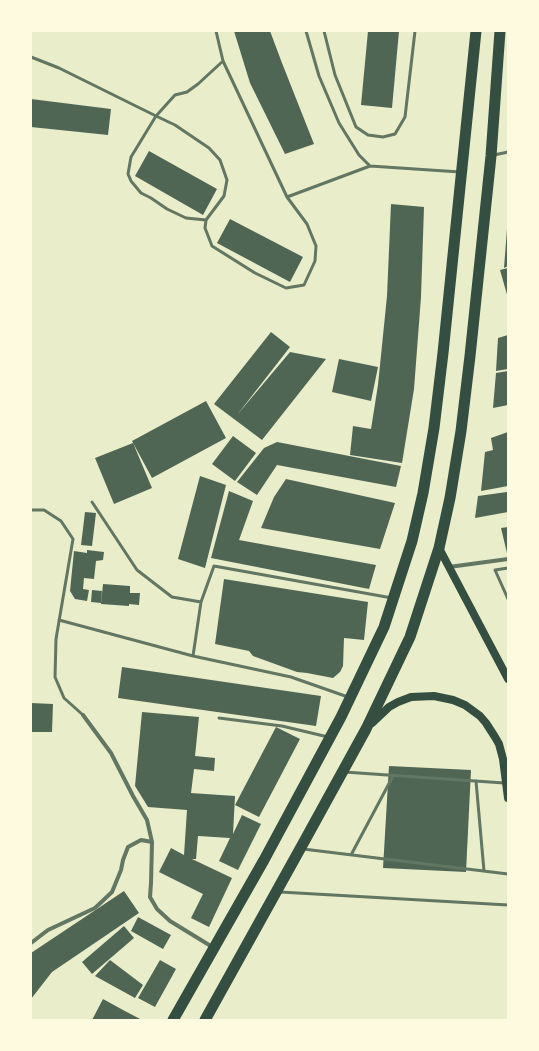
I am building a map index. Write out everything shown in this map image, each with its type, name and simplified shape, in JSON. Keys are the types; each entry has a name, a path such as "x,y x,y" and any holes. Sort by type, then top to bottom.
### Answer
{"highway":[{"path":"173,1020 264,860 350,698 384,627 412,541 423,493 434,428 476,31"},
{"path":"205,1020 301,849 366,729 410,637 439,548 450,498 462,424 491,156 500,31"}],"main road":[{"path":"439,548 508,679"},
{"path":"366,729 389,707 405,699 434,696 453,700 477,714 486,723 495,737 500,750 508,798"}],"street":[{"path":"449,567 508,559"},
{"path":"83,715 111,753 147,820 152,842 150,897 157,909 170,921 214,948"},
{"path":"31,943 48,930 95,908 112,892 128,847 141,840 152,842"}],"lane":[{"path":"31,57 59,68 175,125 209,148 220,160 227,180 224,196 206,220 205,228 212,246 255,273 286,288 304,285 315,261 316,246 308,224 287,197 222,61 216,31"},
{"path":"306,31 319,76 339,123 359,155 370,166"},
{"path":"324,31 335,75 356,127 368,135 383,137 395,134 405,117 415,31"},
{"path":"206,220 186,218 167,209 141,193 131,181 128,174 131,157 156,116 175,95 187,92 198,84 222,61"},
{"path":"491,156 508,152"},
{"path":"287,197 370,166 462,172"},
{"path":"92,502 137,570 172,597 201,602"},
{"path":"31,510 44,510 61,521 73,539 56,639 55,677 64,698 83,715"},
{"path":"193,656 201,602 214,566 393,598"},
{"path":"508,568 495,570 508,599"},
{"path":"59,620 193,656 291,677 350,698"},
{"path":"219,718 282,726 330,737"},
{"path":"342,772 506,784"},
{"path":"351,855 393,776"},
{"path":"476,782 484,871"},
{"path":"301,849 508,874"},
{"path":"277,891 508,905"}],"building":[{"path":"234,31 270,31 314,144 285,154 250,83"},
{"path":"368,31 399,31 392,108 361,105"},
{"path":"31,99 111,109 108,135 31,127"},
{"path":"149,151 217,189 203,215 135,176"},
{"path":"391,204 424,207 421,297 414,389 402,463 350,455 353,426 371,429 378,385 387,296"},
{"path":"230,219 303,257 290,282 217,243"},
{"path":"507,229 508,266 504,268"},
{"path":"508,268 508,298 500,270"},
{"path":"271,332 290,347 237,415 290,352 326,359 262,440 214,404"},
{"path":"508,335 508,369 496,371 498,338"},
{"path":"339,359 378,367 371,401 332,392"},
{"path":"508,371 508,405 493,408 496,373"},
{"path":"206,401 226,438 152,478 132,441"},
{"path":"508,432 508,486 481,491 485,452 493,450 491,438"},
{"path":"233,436 256,453 235,481 212,464"},
{"path":"277,442 401,466 396,487 277,465 257,495 237,482 264,448"},
{"path":"133,443 152,488 114,504 95,458"},
{"path":"200,476 226,485 205,568 178,559"},
{"path":"286,479 395,503 380,549 261,528 274,497"},
{"path":"229,491 253,501 239,540 376,565 369,589 211,558"},
{"path":"507,492 508,512 475,518 478,496"},
{"path":"85,512 96,513 92,546 81,545"},
{"path":"508,527 508,552 507,553 501,528"},
{"path":"87,550 104,552 103,560 96,561 94,579 84,578 83,589 89,590 87,601 75,599 70,591 74,551 87,553"},
{"path":"224,579 368,602 364,640 344,638 343,666 340,672 333,678 297,672 253,656 249,651 215,644"},
{"path":"103,584 130,586 130,593 140,593 139,605 129,604 129,606 101,604"},
{"path":"92,590 102,591 101,603 91,602"},
{"path":"122,667 321,696 316,726 118,698"},
{"path":"31,703 53,704 52,732 31,732"},
{"path":"142,712 199,717 195,756 215,758 214,771 194,769 191,793 235,796 233,834 242,815 261,824 238,870 219,861 230,838 198,836 196,859 192,859 232,878 209,927 191,918 203,894 159,872 171,848 184,855 187,810 148,807 135,786"},
{"path":"276,727 300,739 259,817 235,805"},
{"path":"389,766 471,770 466,872 383,868"},
{"path":"124,891 139,913 52,972 31,999 31,953"},
{"path":"138,917 171,935 163,949 131,931"},
{"path":"124,926 134,938 92,974 82,962"},
{"path":"110,960 143,985 135,998 95,976"},
{"path":"160,960 176,969 155,1007 138,998"},
{"path":"103,999 123,1010 142,1020 92,1020"}]}
